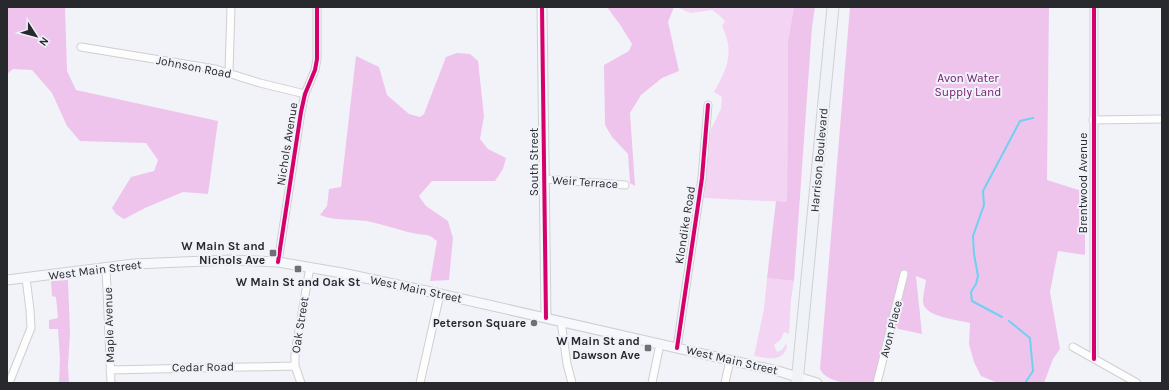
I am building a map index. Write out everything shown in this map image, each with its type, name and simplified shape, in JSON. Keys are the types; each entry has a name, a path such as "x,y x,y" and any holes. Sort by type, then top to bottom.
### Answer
{"main road":[{"name":"South Street","path":"542,7 546,318"},
{"name":"Harrison Boulevard","path":"797,380 833,7"},
{"name":"West Main Street","path":"7,280 134,264 230,260 278,262 310,267 440,294 561,321 730,360 797,380 817,383"}],"street":[{"path":"228,72 231,7"},
{"name":"Nichols Avenue","path":"278,262 305,94 315,70 317,59 317,7"},
{"name":"Brentwood Avenue","path":"1094,7 1094,359"},
{"name":"Johnson Road","path":"81,47 215,69 305,94"},
{"name":"Klondike Road","path":"677,348 702,178 708,105"},
{"path":"1093,120 1162,120"},
{"name":"Weir Terrace","path":"545,179 625,185"},
{"name":"Oak Street","path":"301,383 295,366 296,344 310,267"},
{"name":"Maple Avenue","path":"106,268 111,383"},
{"name":"Avon Place","path":"877,383 904,274"},
{"path":"9,383 31,328 26,278"},
{"path":"420,383 440,294"},
{"path":"561,321 567,364 572,383"},
{"path":"652,383 660,344"},
{"path":"1073,347 1137,383"},
{"path":"725,383 730,360"},
{"name":"Cedar Road","path":"110,370 295,366"}],"shaded area":[{"path":"677,7 794,7 788,41 787,202 704,198 711,129 721,109 722,97 714,92 726,68 729,52 726,36 722,26 725,21 712,10 690,13"},
{"path":"767,278 794,281 791,299 789,334 784,332 781,339 774,345 777,352 782,350 786,344 787,347 782,355 774,358 754,356 764,309"}],"green space":[{"path":"7,7 65,7 67,71 76,90 218,121 208,194 183,192 145,208 124,219 116,214 112,208 131,177 154,171 158,160 146,143 80,141 67,126 52,93 32,70 13,69 7,74"},
{"path":"607,7 674,7 668,22 679,71 662,78 641,95 630,113 635,186 630,183 628,154 612,137 605,125 604,65 629,51 632,44"},
{"path":"794,7 815,7 812,27 794,281 767,278 776,201 787,202 788,41"},
{"name":"Avon Water Supply Land","path":"850,7 1049,7 1047,180 1085,192 1085,255 1058,251 1050,292 1060,349 1053,359 1044,383 998,383 981,376 974,362 969,344 970,323 942,317 929,311 923,302 926,280 916,276 922,334 894,328 880,383 847,383 838,381 824,375 820,369"},
{"path":"457,53 470,54 478,61 484,116 480,139 488,149 506,158 503,169 495,181 432,181 419,196 426,206 448,221 453,238 449,280 430,281 437,241 428,235 405,231 373,222 337,219 320,215 327,206 329,189 341,187 356,56 379,67 387,95 409,114 420,117 424,114 446,57"},
{"path":"68,280 70,333 68,366 69,383 59,383 60,359 58,329 49,329 49,320 58,318 56,297 52,296 51,281"}],"waterway":[{"path":"1002,317 972,301 971,292 976,284 978,276 974,254 973,236 984,205 983,191 1020,121 1033,118"},
{"path":"1009,321 1030,338 1033,371 1025,383"}],"cycle path":[{"path":"278,262 301,112 305,94 315,70 317,59 317,7"},
{"path":"542,7 546,318"},
{"path":"1094,7 1094,359"},
{"path":"677,348 702,178 708,105"}],"place":[{"name":"W Main St and Nichols Ave","path":"273,253"},
{"name":"W Main St and Oak St","path":"298,269"},
{"name":"Peterson Square","path":"534,323"},
{"name":"W Main St and Dawson Ave","path":"648,348"}]}
